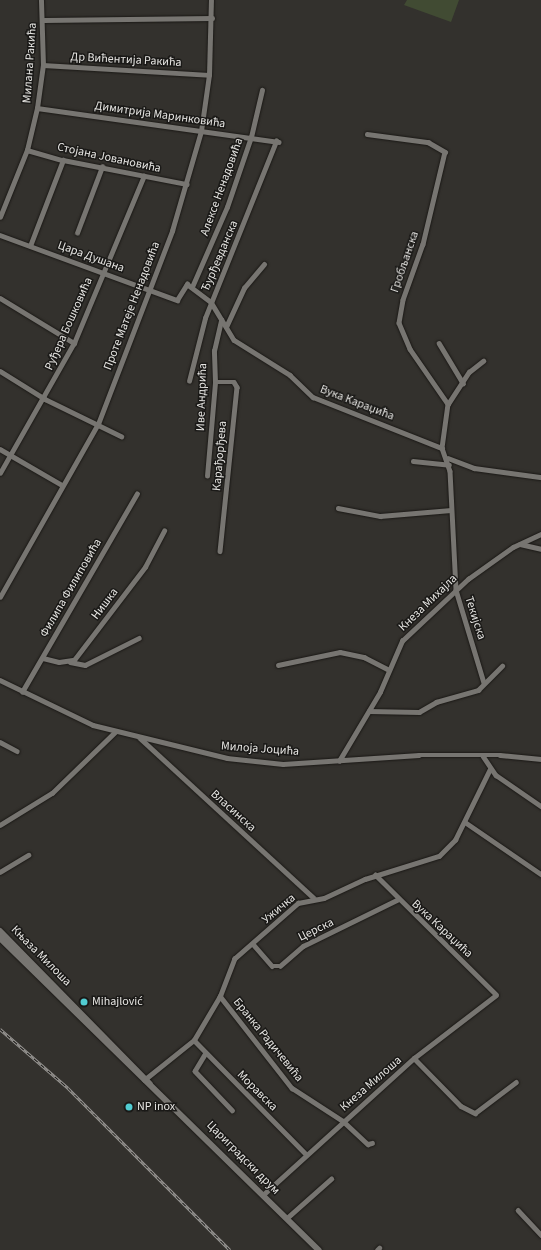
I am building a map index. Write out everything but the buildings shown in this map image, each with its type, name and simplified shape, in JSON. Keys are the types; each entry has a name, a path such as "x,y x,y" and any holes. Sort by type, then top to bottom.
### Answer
{"main road":[{"name":"Књаза Милоша","path":"0,931 117,1050"},
{"name":"Књаза Милоша","path":"0,938 117,1050"},
{"name":"Цариградски друм","path":"117,1050 319,1250"}],"street":[{"name":"Милана Ракића","path":"0,217 27,150 37,108 43,65 44,20 41,0"},
{"name":"Проте Матеје Ненадовића","path":"0,597 62,485 98,424 188,184 201,131 209,75 212,18 211,0"},
{"path":"44,20 212,18"},
{"name":"Др Вићентија Ракића","path":"43,65 209,75"},
{"name":"Алексе Ненадовића","path":"192,287 227,207 251,137 262,90"},
{"name":"Димитрија Маринковића","path":"37,108 278,142"},
{"name":"Гробљанска","path":"367,134 428,142 445,152 423,244 402,300 399,323 410,349 448,404"},
{"name":"Ђурђевданска","path":"189,381 211,302 278,142"},
{"name":"Стојана Јовановића","path":"27,150 63,160 188,184"},
{"path":"30,246 63,160"},
{"path":"77,233 102,167"},
{"name":"Руђера Бошковића","path":"0,473 45,399 74,343 144,176"},
{"name":"Цара Душана","path":"0,235 174,299 186,284 192,287"},
{"path":"226,327 244,288 264,264"},
{"name":"Вука Караџића","path":"192,287 211,302 221,320 243,348 290,375 313,397 442,448"},
{"path":"0,298 74,343"},
{"name":"Иве Андрића","path":"207,476 215,382 214,351 221,320"},
{"path":"439,343 463,383"},
{"path":"483,361 469,372 448,404 442,448 448,458 474,468 541,478"},
{"path":"0,371 45,399 121,436"},
{"name":"Карађорђева","path":"215,382 234,382 237,386 220,551"},
{"path":"0,449 62,485"},
{"name":"Текијска","path":"448,458 456,590 484,683"},
{"path":"413,460 449,465"},
{"name":"Филипа Филиповића","path":"22,692 43,658 136,494"},
{"path":"338,508 380,516 451,510"},
{"name":"Нишка","path":"70,662 145,567 164,531"},
{"name":"Кнеза Михајла","path":"339,761 369,710 402,641 456,590 520,544 541,534"},
{"path":"520,544 541,549"},
{"path":"43,658 85,665 138,638"},
{"path":"278,665 340,652 364,657 389,670"},
{"path":"369,710 419,712 436,702 478,690 502,666"},
{"name":"Милоја Јоцића","path":"0,680 22,692 115,732 227,758 283,764 484,756 541,759"},
{"path":"0,825 52,793 115,732"},
{"name":"Власинска","path":"140,738 314,898"},
{"path":"0,742 16,751"},
{"path":"484,756 490,769 541,806"},
{"name":"Ужичка","path":"145,1079 194,1040 220,996 230,965 298,903 314,898 324,898 375,875 439,856 455,840 465,822 473,796 490,769"},
{"path":"465,822 541,874"},
{"path":"0,872 28,854"},
{"name":"Вука Караџића","path":"375,875 397,900 496,996"},
{"name":"Церска","path":"253,944 272,966 280,966 303,946 397,900"},
{"name":"Бранка Радичевића","path":"220,996 292,1088 343,1121 363,1140 372,1143"},
{"name":"Кнеза Милоша","path":"264,1194 306,1154 414,1058 496,996"},
{"name":"Моравска","path":"194,1040 206,1054 306,1154"},
{"path":"206,1054 195,1071 232,1110"},
{"path":"414,1058 461,1106 475,1113 516,1082"},
{"path":"287,1218 331,1179"},
{"path":"518,1210 541,1235"}],"green space":[{"path":"407,0 459,0 451,22 404,5"}],"railway":[{"path":"0,1029 68,1088 230,1250"}],"place":[{"name":"Mihajlović","path":"84,1002"},
{"name":"NP inox","path":"129,1107"}]}
